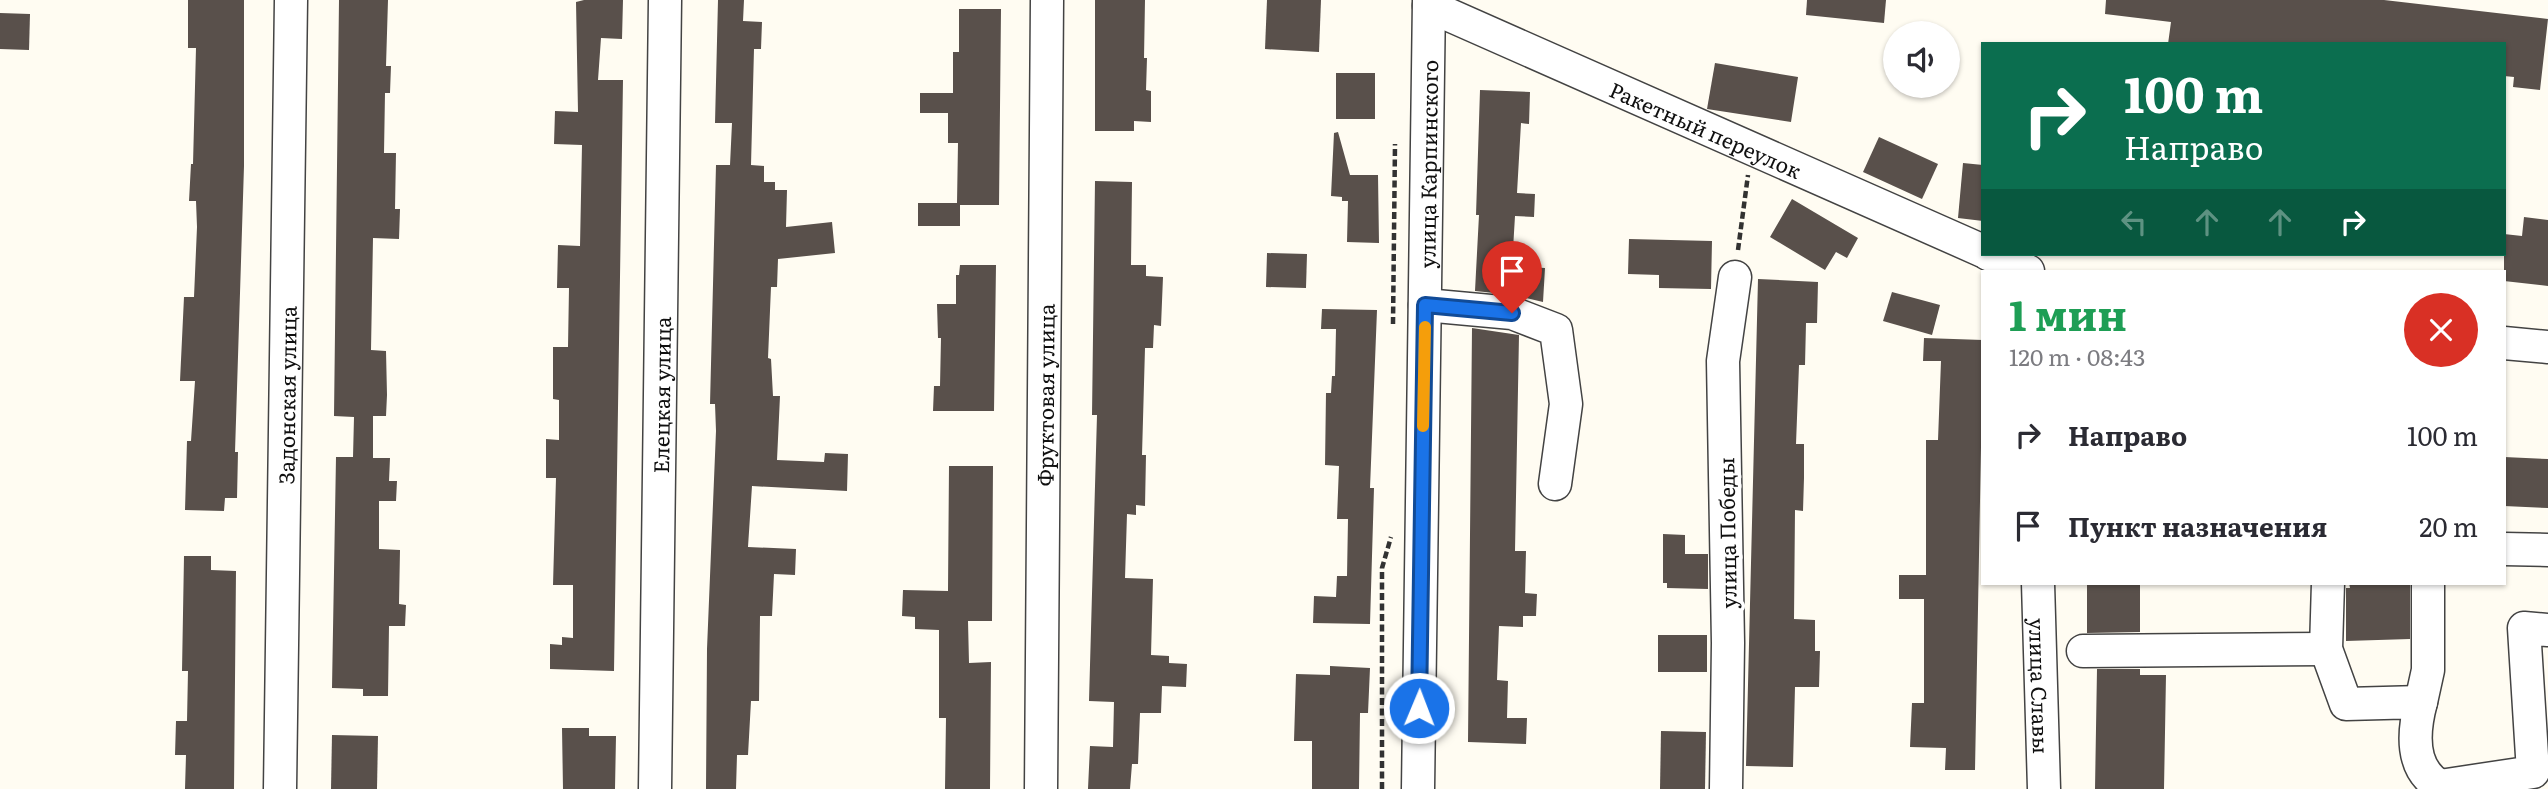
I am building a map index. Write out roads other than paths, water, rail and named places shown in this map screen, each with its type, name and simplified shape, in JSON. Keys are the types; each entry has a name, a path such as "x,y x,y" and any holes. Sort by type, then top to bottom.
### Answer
{"street":[{"name":"Задонская улица","path":"280,789 291,0"},
{"name":"Елецкая улица","path":"655,789 665,0"},
{"name":"Фруктовая улица","path":"1041,789 1047,0"},
{"name":"Ракетный переулок","path":"1429,3 1752,150 1981,250"},
{"name":"улица Карпинского","path":"1418,789 1429,3"},
{"path":"1994,256 2026,270"},
{"name":"улица Победы","path":"1726,789 1728,643 1723,361 1735,277"},
{"path":"1425,305 1512,313 1556,330 1566,404 1556,484"},
{"path":"2506,343 2548,347"},
{"path":"2506,549 2548,550"},
{"name":"улица Славы","path":"2038,585 2044,789"},
{"path":"2328,585 2326,649 2346,704 2421,702"},
{"path":"2428,585 2428,670 2414,729 2417,757 2428,779 2440,786 2536,781 2524,628 2548,630"},
{"path":"2083,651 2326,649"}]}
